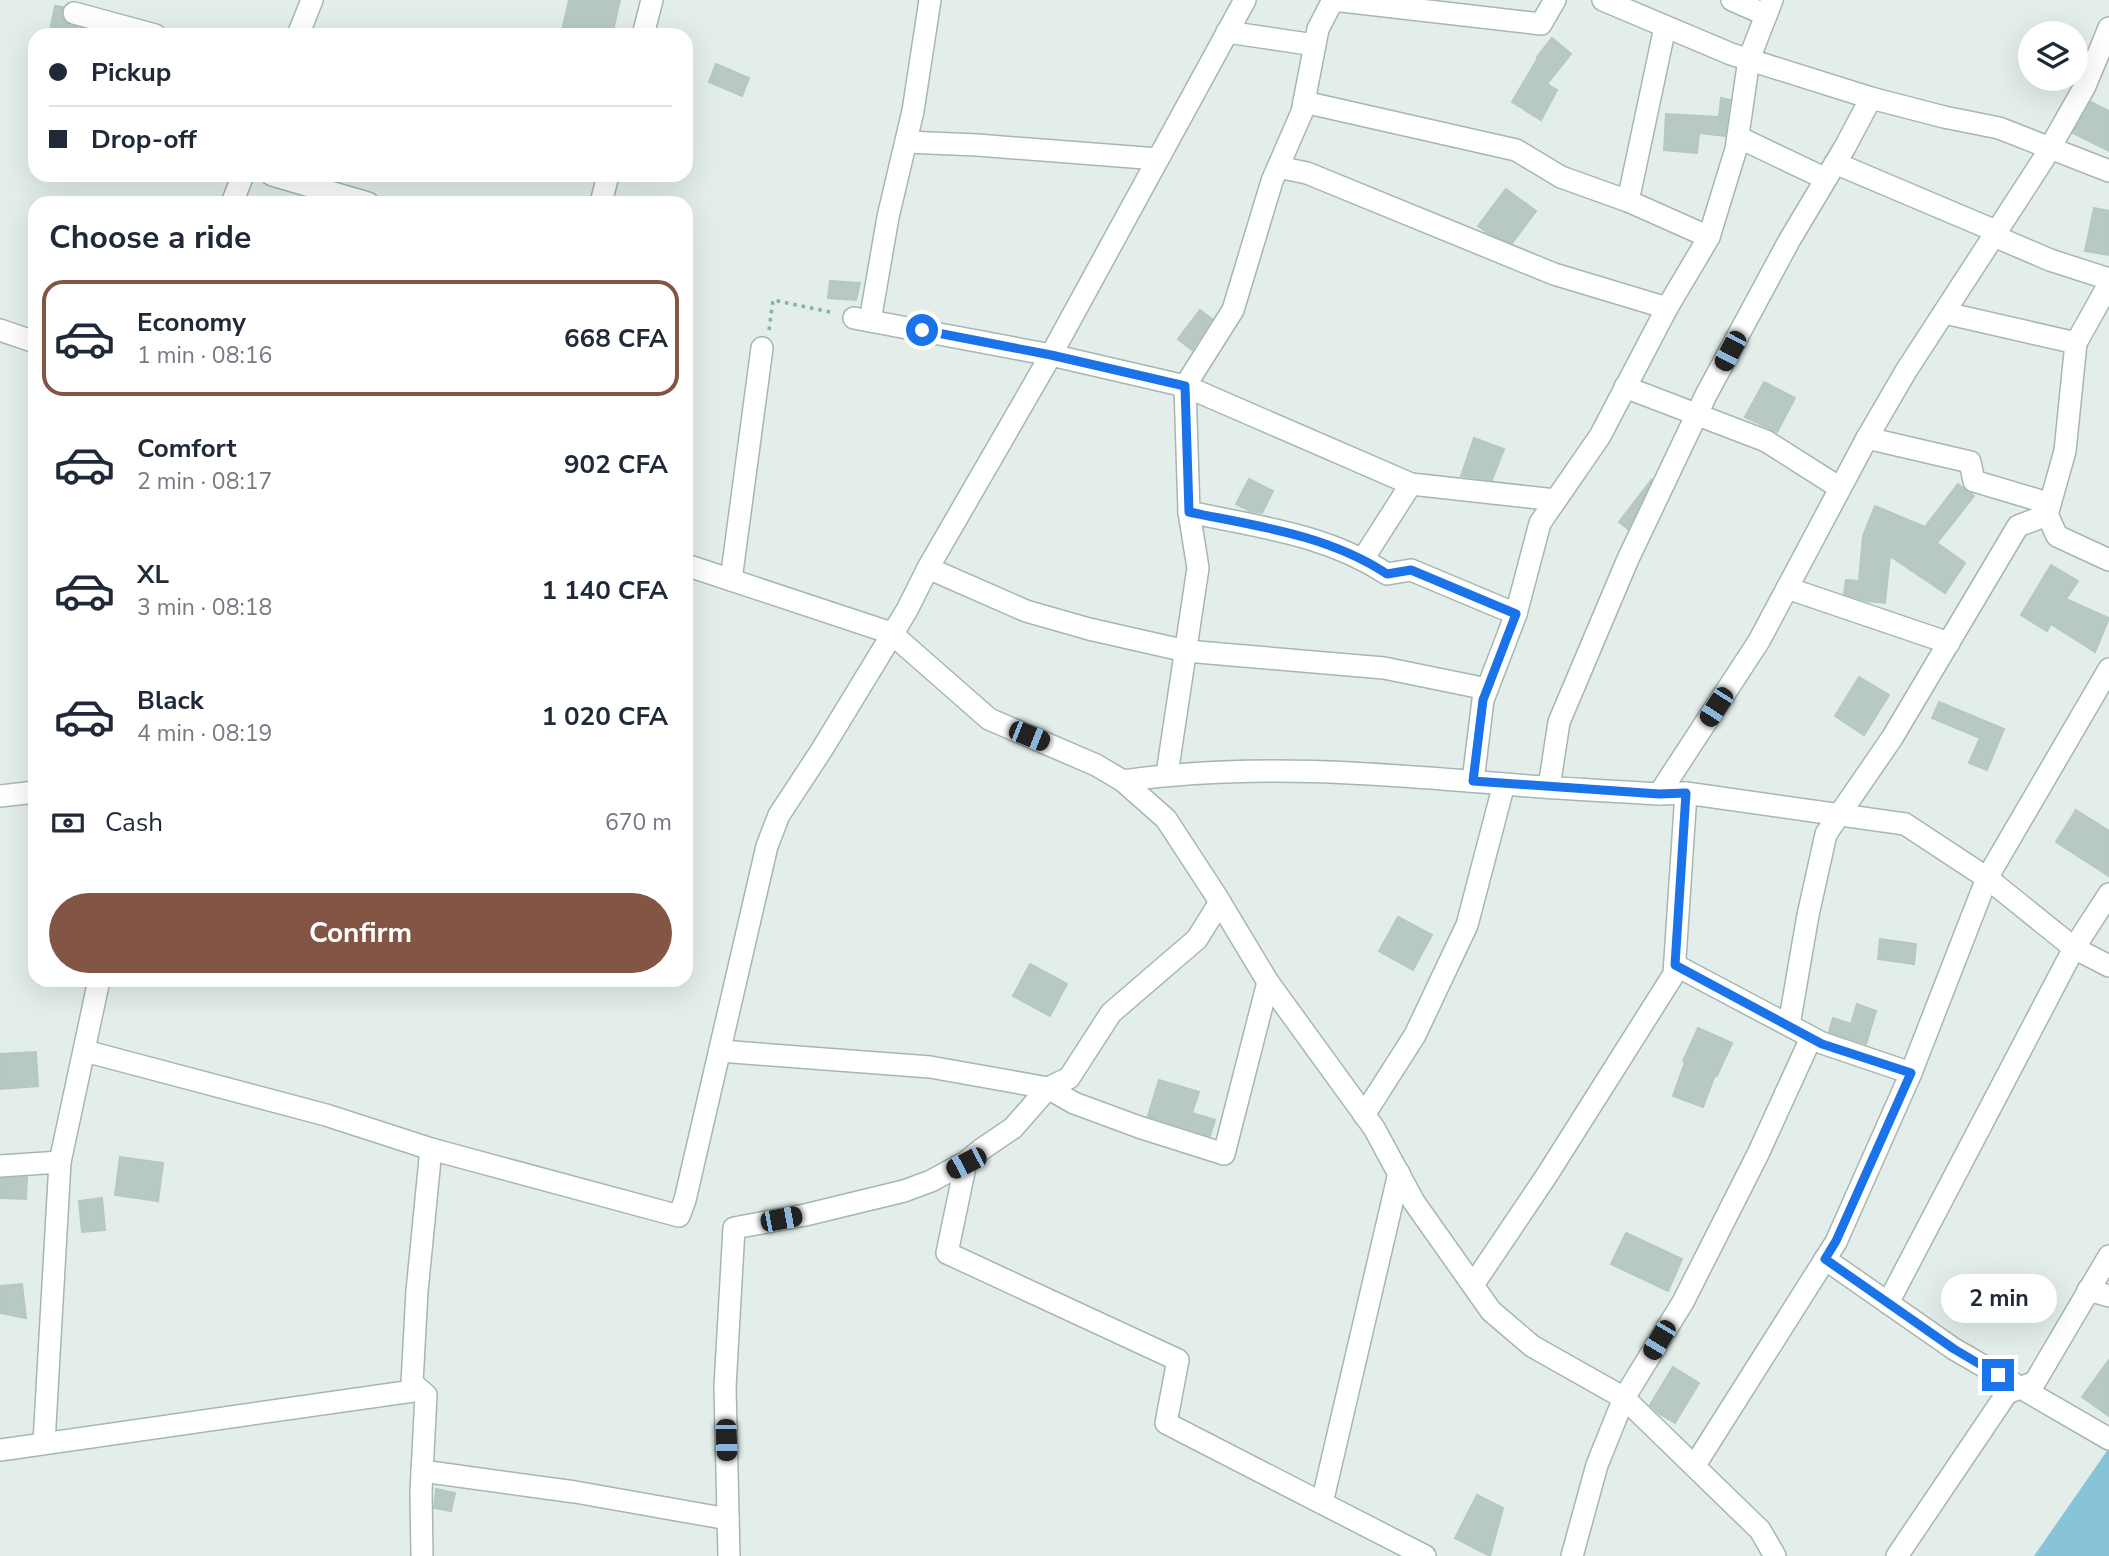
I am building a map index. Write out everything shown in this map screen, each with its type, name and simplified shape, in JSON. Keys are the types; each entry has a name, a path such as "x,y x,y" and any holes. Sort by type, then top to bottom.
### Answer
{"street":[{"path":"301,28 312,0"},
{"path":"645,28 652,0"},
{"path":"930,0 913,111 862,319 1051,355 1185,386 1411,484 1556,500"},
{"path":"85,1051 326,1115 431,1150 679,1216 685,1200 767,846 779,815 907,610 928,568 1051,355 1245,0"},
{"path":"1167,774 1198,568 1189,512 1185,386 1233,310 1278,167 1302,112 1318,29 1333,0 1443,6 1541,24 1555,0"},
{"path":"1602,0 1633,6 1665,27 1749,59 1871,98 1999,128 2109,171"},
{"path":"1473,781 1483,700 1516,614 1539,523 1600,436 1667,308 1709,237 1736,149 1749,59 1769,8 1732,0"},
{"path":"74,13 129,28"},
{"path":"1628,201 1665,27"},
{"path":"1659,794 1759,641 1867,438 1906,372 2051,147 2085,86 2109,28"},
{"path":"1227,32 1315,45"},
{"path":"1549,787 1559,722 1628,559 1696,415 1782,253 1871,98"},
{"path":"1304,102 1516,150 1561,177 1628,201 1709,237"},
{"path":"1738,137 1998,232 2001,239 2025,250 2109,281 2076,344 2064,452 2047,514"},
{"path":"906,142 1158,159"},
{"path":"1278,167 1307,173 1554,274 1667,308"},
{"path":"296,182 344,196"},
{"path":"1945,313 2076,344"},
{"path":"0,330 28,340"},
{"path":"731,580 762,348"},
{"path":"1625,387 1766,441 1840,488"},
{"path":"1867,438 1970,463 1974,481 2041,501 2057,536 2109,560"},
{"path":"1363,559 1411,484"},
{"path":"1189,512 1312,538 1363,559 1387,574 1411,570 1516,614"},
{"path":"1789,1025 1808,915 1826,834 1892,738 2018,526 2047,514"},
{"path":"693,567 891,633 989,719 1096,765 1123,781 1166,819 1268,982 1364,1115 1415,1202 1492,1311 1532,1346 1624,1398 1760,1530 1775,1556"},
{"path":"928,568 1026,611 1089,629 1186,651 1384,668 1487,689"},
{"path":"1787,588 1949,643"},
{"path":"1695,1465 1836,1241 1911,1073 1987,878 2109,669"},
{"path":"1123,781 1167,774 1228,771 1402,775 1659,794 1686,793 1905,824 1987,878 2074,948 2109,966"},
{"path":"1364,1115 1415,1035 1467,925 1504,784"},
{"path":"0,796 28,793"},
{"path":"1473,1285 1547,1175 1674,974 1686,793"},
{"path":"1888,1303 2074,948 2109,894"},
{"path":"729,1556 725,1387 734,1228 904,1191 966,1163 1013,1128 1048,1088 1069,1078 1111,1013 1197,939 1220,902"},
{"path":"1675,965 1822,1044 1911,1073"},
{"path":"720,1051 930,1067 1048,1088 1074,1103 1224,1154 1268,982"},
{"path":"44,1443 60,1162 98,987"},
{"path":"1572,1556 1597,1465 1624,1398 1683,1302 1758,1154 1811,1038"},
{"path":"422,1556 422,1471 426,1395 412,1383 417,1291 431,1150"},
{"path":"0,1166 60,1162"},
{"path":"966,1163 947,1253 1178,1360 1166,1423 1425,1556"},
{"path":"1322,1503 1399,1173"},
{"path":"1897,1556 2007,1393 2035,1382 2109,1255"},
{"path":"1825,1259 1954,1349 2109,1439"},
{"path":"2088,1290 2109,1296"},
{"path":"0,1451 420,1390"},
{"path":"422,1471 575,1492 728,1518"}],"path":[{"path":"762,348 770,327 773,300 862,319"}],"water":[{"path":"2109,1448 2109,1556 2034,1556"}],"building":[{"path":"569,0 620,0 614,28 563,28"},
{"path":"55,6 63,7 61,16 65,23 82,28 50,28"},
{"path":"1552,38 1571,54 1547,84 1557,90 1541,120 1512,102 1537,57"},
{"path":"716,64 749,78 742,96 709,82"},
{"path":"1721,98 1730,100 1725,136 1699,133 1697,153 1664,150 1666,114 1719,117"},
{"path":"2091,102 2109,111 2109,151 2073,133"},
{"path":"1506,189 1536,211 1512,243 1478,226"},
{"path":"2094,208 2109,211 2109,255 2085,251"},
{"path":"830,281 860,283 856,300 828,298"},
{"path":"1200,310 1212,319 1192,350 1178,339"},
{"path":"1764,382 1795,398 1777,432 1745,417"},
{"path":"1474,438 1504,449 1492,480 1461,476"},
{"path":"1249,479 1273,491 1262,513 1236,504"},
{"path":"1652,479 1628,529 1619,522"},
{"path":"1958,484 1974,496 1937,543 1965,563 1945,593 1890,556 1885,603 1844,594 1846,580 1859,581 1863,536 1875,506 1925,527"},
{"path":"2051,565 2078,581 2066,599 2109,618 2095,652 2051,624 2047,631 2021,615"},
{"path":"1859,677 1889,695 1864,735 1835,716"},
{"path":"1939,702 2004,729 1987,770 1969,763 1980,738 1932,718"},
{"path":"2076,810 2109,831 2109,876 2056,842"},
{"path":"1398,917 1432,935 1413,970 1379,951"},
{"path":"1880,939 1916,944 1914,964 1878,959"},
{"path":"1030,964 1067,984 1050,1016 1013,996"},
{"path":"1857,1004 1876,1011 1866,1044 1829,1032 1833,1018 1851,1024"},
{"path":"1698,1028 1732,1043 1717,1076 1715,1075 1703,1107 1673,1096 1685,1062 1683,1061"},
{"path":"36,1052 38,1086 0,1089 0,1054"},
{"path":"1159,1080 1199,1092 1192,1113 1215,1120 1210,1136 1148,1116"},
{"path":"120,1157 163,1163 158,1201 115,1195"},
{"path":"27,1177 26,1199 0,1198 0,1179"},
{"path":"102,1198 105,1230 82,1232 79,1201"},
{"path":"1626,1233 1682,1259 1668,1291 1611,1264"},
{"path":"22,1284 26,1318 0,1313 0,1286"},
{"path":"2109,1360 2109,1416 2082,1397"},
{"path":"1673,1367 1699,1383 1675,1423 1650,1405"},
{"path":"436,1489 455,1493 451,1511 434,1508"},
{"path":"1477,1495 1503,1508 1490,1556 1455,1538"}],"route":[{"path":"922,330 1051,355 1185,386 1189,512 1312,538 1363,559 1387,574 1411,570 1516,614 1483,700 1473,781 1659,794 1686,793 1675,965 1822,1044 1911,1073 1836,1241 1825,1259 1954,1349 1998,1375"}]}
